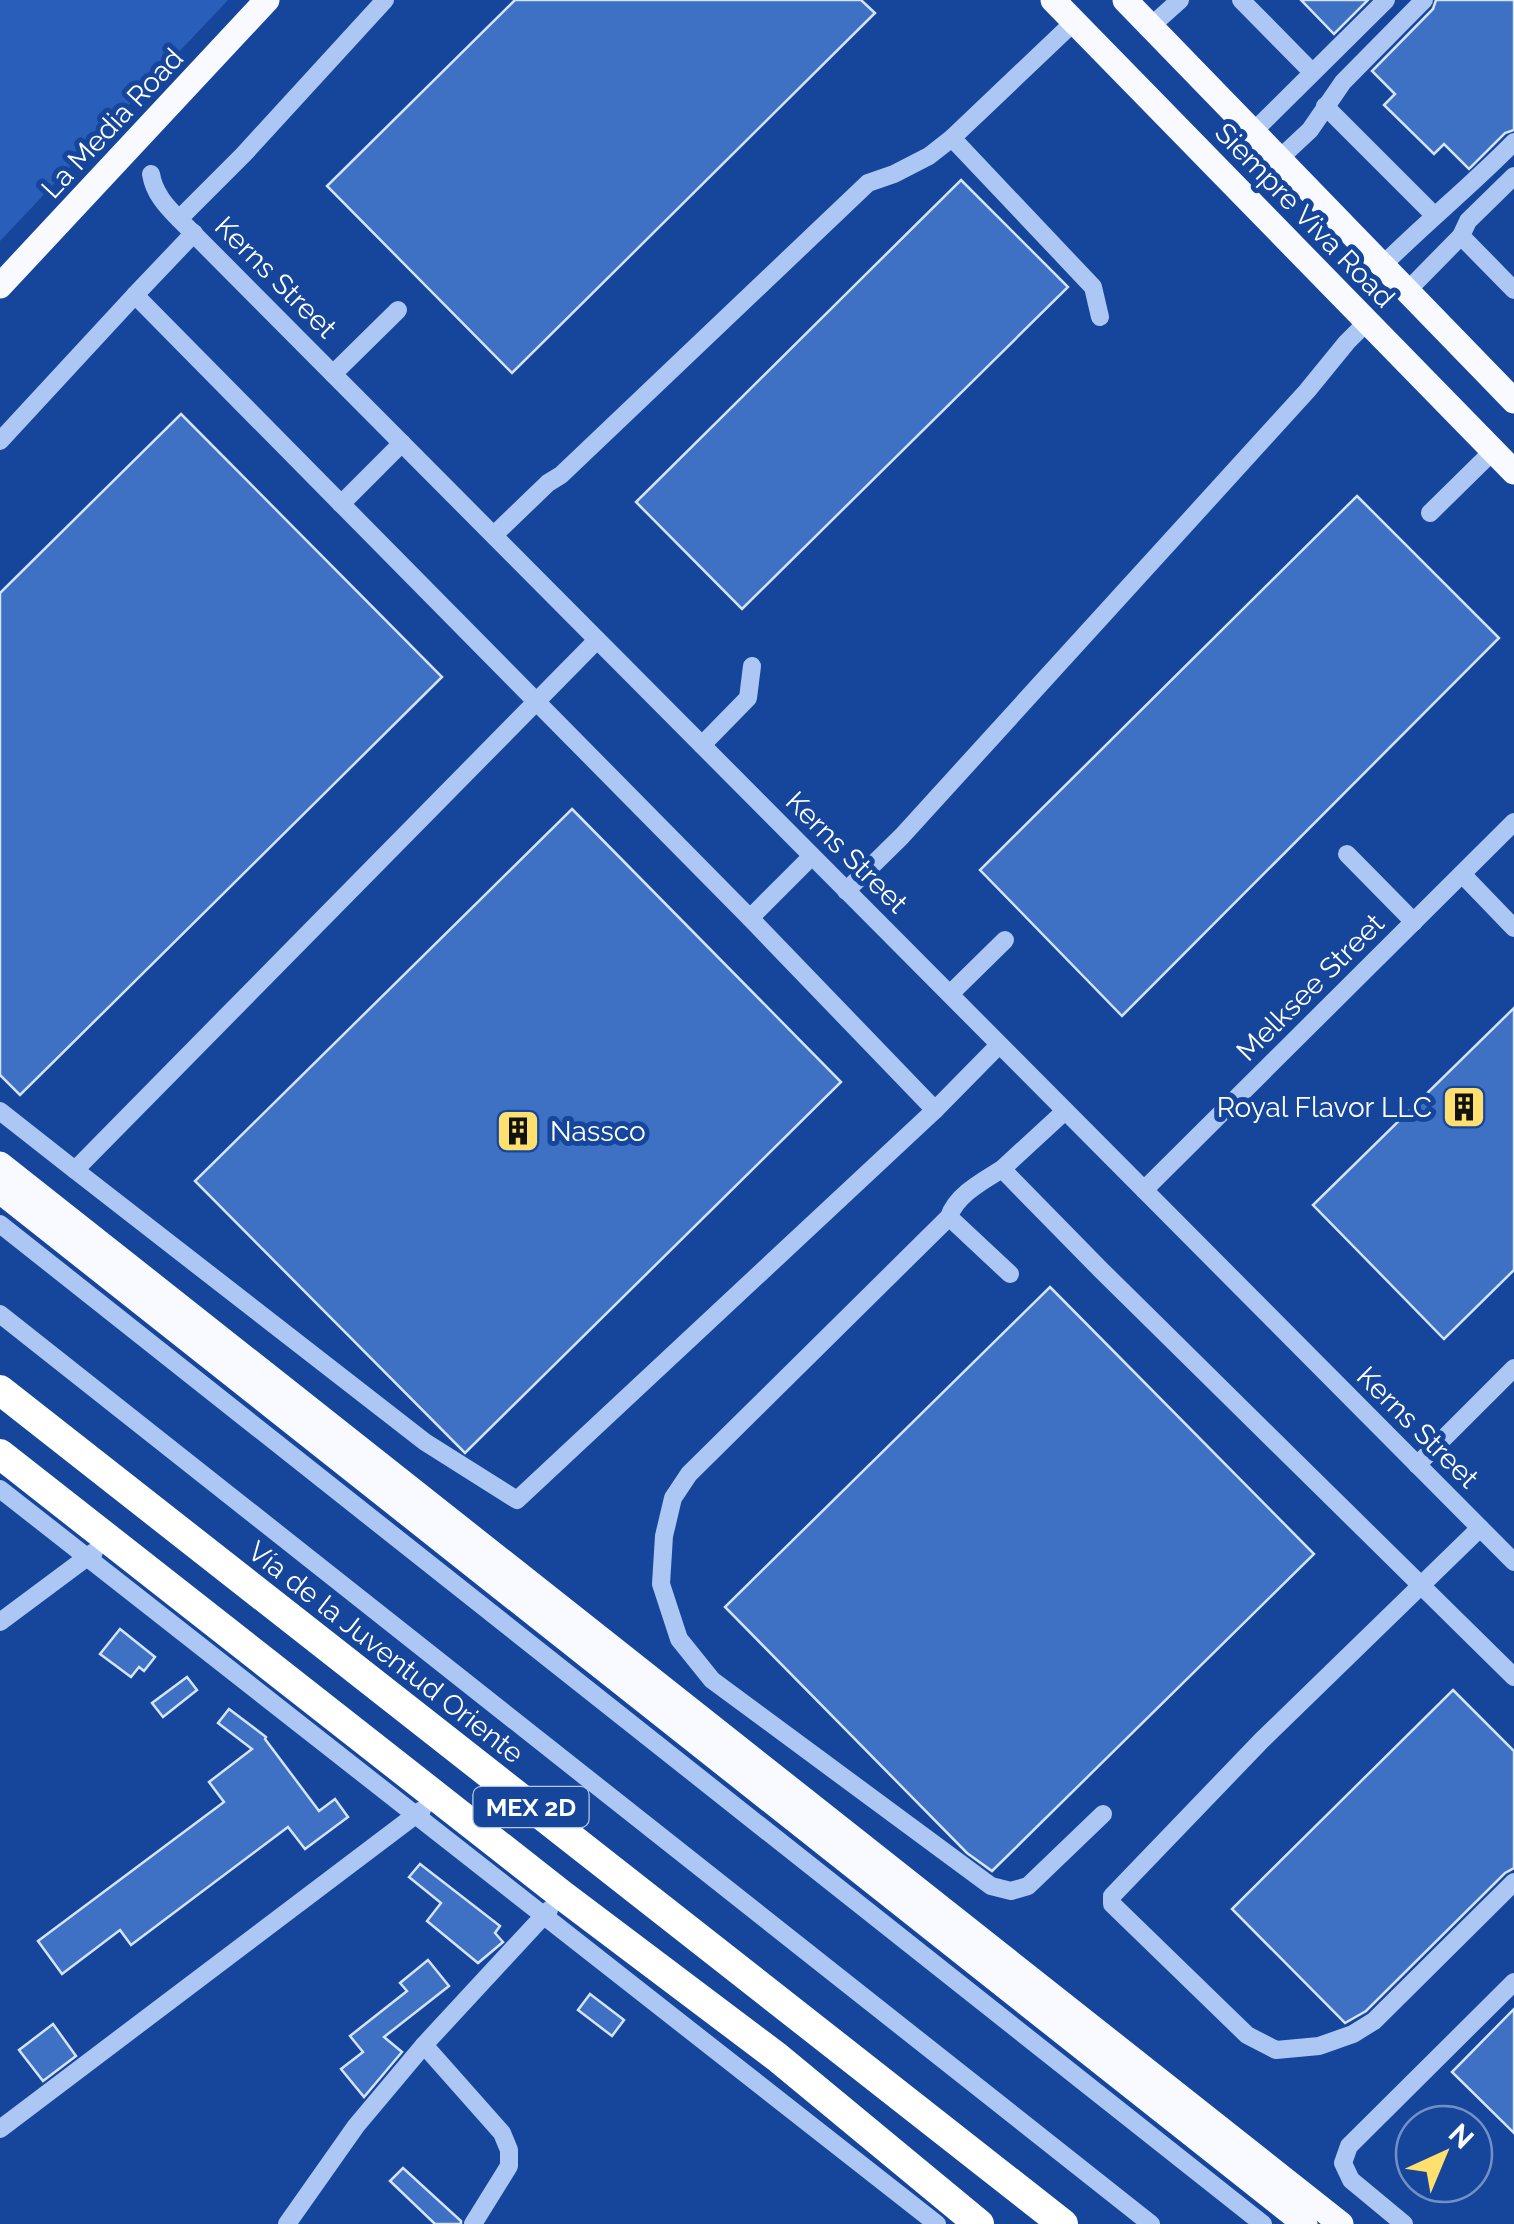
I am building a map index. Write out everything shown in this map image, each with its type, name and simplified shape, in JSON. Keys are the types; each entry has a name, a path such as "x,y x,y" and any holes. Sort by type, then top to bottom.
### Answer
{"highway":[{"name":"Vía de la Juventud Oriente","path":"0,1390 1062,2224"},
{"name":"MEX 2D","path":"0,1454 99,1549 427,1807 553,1906 777,2057 979,2224"},
{"path":"777,2057 845,2099 853,2102 862,2096 865,2081 813,2038 804,2021"},
{"path":"930,2184 884,2125 886,2112 891,2107 901,2108 960,2143"}],"main road":[{"name":"La Media Road","path":"0,286 267,0"},
{"name":"Siempre Viva Road","path":"1053,0 1514,472"},
{"name":"Siempre Viva Road","path":"1125,0 1512,395"},
{"path":"0,1164 1341,2224"},
{"path":"0,1190 1306,2224"}],"street":[{"path":"180,219 385,0"},
{"path":"1150,27 1180,0"},
{"path":"1241,0 1312,72"},
{"path":"1252,133 1386,0"},
{"path":"1278,159 1310,130 1344,82 1424,0"},
{"path":"494,535 868,183 929,156 1074,22"},
{"path":"1325,106 1434,216"},
{"path":"952,138 1093,286 1100,317"},
{"path":"1382,266 1514,142"},
{"name":"Kerns Street","path":"151,174 164,203 194,234 1514,1562"},
{"path":"1407,291 1461,236 1468,221 1514,176"},
{"path":"0,440 194,234"},
{"path":"1461,236 1514,290"},
{"path":"135,294 935,1110"},
{"path":"334,374 398,310"},
{"path":"846,891 915,822 1368,322"},
{"path":"341,504 402,444"},
{"path":"1430,513 1493,451"},
{"path":"75,1170 597,640"},
{"path":"702,745 748,698 752,666"},
{"name":"Melksee Street","path":"1144,1190 1514,822"},
{"path":"1347,854 1414,922"},
{"path":"750,918 812,856"},
{"path":"1462,874 1514,928"},
{"path":"950,994 1005,940"},
{"path":"0,1111 425,1442 518,1500 935,1110 999,1045"},
{"path":"1065,1110 952,1208 949,1217 689,1474 668,1517 661,1584 679,1639 712,1680 991,1886 1011,1892 1028,1886 1103,1814"},
{"path":"1002,1168 1514,1678"},
{"path":"949,1217 1010,1274"},
{"path":"0,1224 1263,2224"},
{"path":"0,1314 1151,2224"},
{"path":"1417,1465 1514,1368"},
{"path":"0,1489 99,1549 0,1622"},
{"path":"1480,1528 1248,1755 1112,1896 1112,1904 1247,2034 1276,2050 1319,2046 1353,2034 1374,2021 1514,1882"},
{"path":"0,2129 427,1807"},
{"path":"287,2224 356,2126 424,2045 553,1906 937,2224"},
{"path":"1404,2224 1351,2180 1343,2163 1349,2146 1514,1982"},
{"path":"424,2045 502,2133 508,2150 509,2166 473,2224"}],"shaded area":[{"path":"0,0 228,0 0,241"}],"building":[{"path":"515,0 861,0 875,13 512,373 327,186"},
{"path":"1301,0 1368,0 1334,34"},
{"path":"1436,0 1514,0 1514,130 1505,133 1469,169 1444,144 1434,154 1384,105 1395,94 1372,71 1433,9"},
{"path":"961,180 1068,287 742,609 636,502"},
{"path":"181,414 442,677 20,1095 0,1075 0,593"},
{"path":"1357,496 1499,638 1122,1016 980,870"},
{"name":"Nassco","path":"572,809 841,1082 465,1453 195,1181"},
{"name":"Royal Flavor LLC","path":"1514,1008 1514,1270 1444,1339 1313,1205"},
{"path":"1050,1287 1314,1554 992,1871 967,1853 725,1607"},
{"path":"120,1629 155,1657 144,1671 139,1667 131,1677 100,1654"},
{"path":"187,1677 197,1690 163,1717 152,1703"},
{"path":"1453,1690 1514,1751 1514,1868 1366,2011 1345,2023 1232,1909"},
{"path":"229,1709 266,1737 319,1811 335,1799 348,1817 305,1849 288,1827 131,1945 120,1930 62,1974 38,1941 224,1802 209,1782 252,1749 218,1723"},
{"path":"420,1864 500,1926 495,1933 503,1942 478,1963 427,1921 441,1903 409,1877"},
{"path":"428,1960 449,1986 384,2037 402,2052 364,2097 341,2069 363,2052 350,2036 407,1991 400,1983"},
{"path":"590,1994 624,2020 612,2036 578,2010"},
{"path":"1514,2009 1514,2133 1494,2113 1494,2104 1485,2104 1452,2072"},
{"path":"53,2024 76,2056 43,2081 19,2050"},
{"path":"403,2168 461,2224 435,2224 390,2181"}],"place":[{"name":"Royal Flavor LLC","path":"1464,1107"},
{"name":"Nassco","path":"518,1131"}]}
